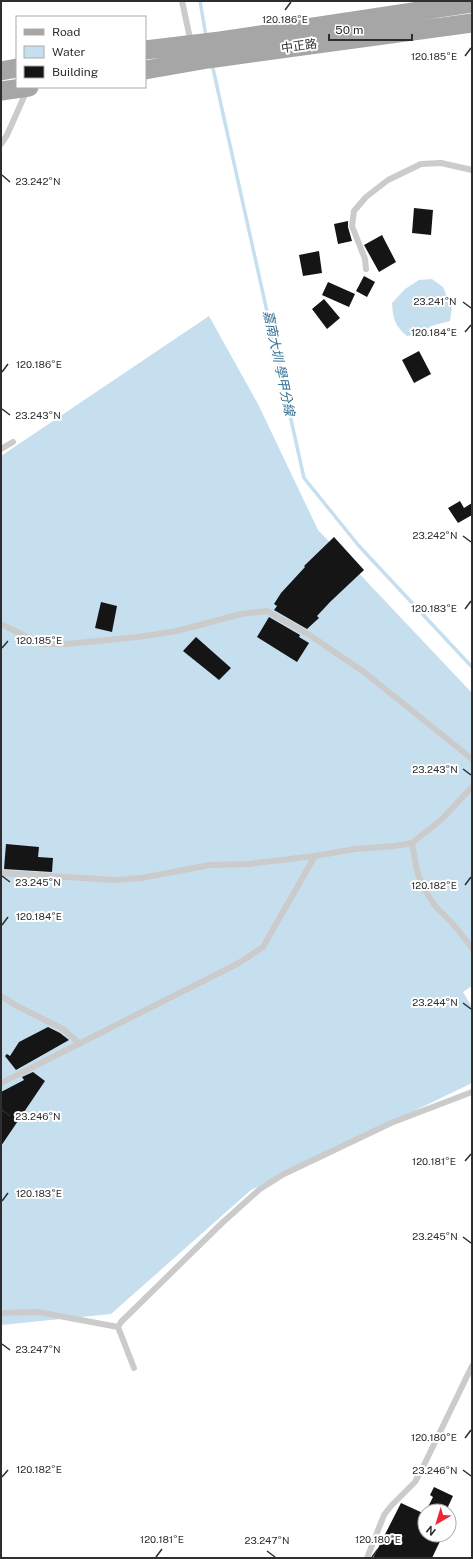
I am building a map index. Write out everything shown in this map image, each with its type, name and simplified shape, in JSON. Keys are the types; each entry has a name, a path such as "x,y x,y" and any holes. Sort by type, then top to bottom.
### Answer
{"main road":[{"name":"中正路","path":"146,70 208,49 472,3"},
{"name":"中正路","path":"146,50 208,49 472,23"},
{"path":"1,71 16,68"},
{"path":"1,91 22,88"}],"lane":[{"path":"182,1 208,49"},
{"path":"1,144 7,135 29,88"},
{"path":"366,270 365,259 352,226 354,211 366,196 388,180 421,164 441,163 472,170"},
{"path":"1,449 13,442"},
{"path":"1,624 41,644 66,644 138,637 177,631 241,614 267,611 311,636 364,672 472,759"},
{"path":"1,873 115,880 141,878 210,865 248,864 315,856 355,849 395,846 412,842 442,819 472,787"},
{"path":"412,842 417,871 423,887 435,906 454,925 472,948"},
{"path":"1,1083 240,963 263,946 315,856"},
{"path":"1,996 17,1006 63,1029 80,1044"},
{"path":"118,1327 121,1322 222,1223 260,1189 284,1174 391,1123 472,1092"},
{"path":"1,1313 38,1312 118,1327"},
{"path":"118,1327 134,1368"},
{"path":"367,1558 384,1515 390,1506 415,1482 424,1467 472,1366"}],"water":[{"path":"432,279 443,287 452,308 450,321 431,326 419,334 407,336 399,328 395,321 392,303 405,289 419,280"},
{"path":"209,316 258,404 318,530 472,693 472,986 463,992 472,1007 472,1083 251,1190 111,1314 1,1325 1,456"}],"building":[{"path":"414,208 433,210 431,235 412,233"},
{"path":"348,221 352,241 338,244 334,224"},
{"path":"382,235 396,262 379,272 364,245"},
{"path":"319,251 322,273 303,276 299,255"},
{"path":"364,276 375,282 367,297 356,291"},
{"path":"328,282 355,294 349,307 322,295"},
{"path":"324,299 340,318 327,329 312,309"},
{"path":"419,351 431,374 414,383 402,360"},
{"path":"460,501 464,508 472,503 472,515 458,523 448,508"},
{"path":"334,537 364,570 330,602 317,616 319,618 307,629 274,610 277,606 274,604 281,593 305,567 304,566"},
{"path":"101,602 117,606 112,632 95,628"},
{"path":"269,617 300,635 299,637 309,643 297,662 257,637"},
{"path":"196,637 231,668 219,680 183,651"},
{"path":"6,844 39,847 38,857 53,858 52,872 4,869"},
{"path":"48,1027 60,1033 69,1040 16,1070 5,1056 7,1054 10,1056 19,1042"},
{"path":"33,1072 45,1081 1,1146 1,1092 24,1080 22,1077"},
{"path":"434,1487 453,1496 450,1503 430,1503 433,1497 430,1495"},
{"path":"401,1503 417,1510 417,1543 439,1543 432,1558 373,1558"}],"waterway":[{"name":"嘉南大圳 學甲分線","path":"200,1 206,36"},
{"name":"嘉南大圳 學甲分線","path":"212,64 304,478 359,546 472,667"}]}
